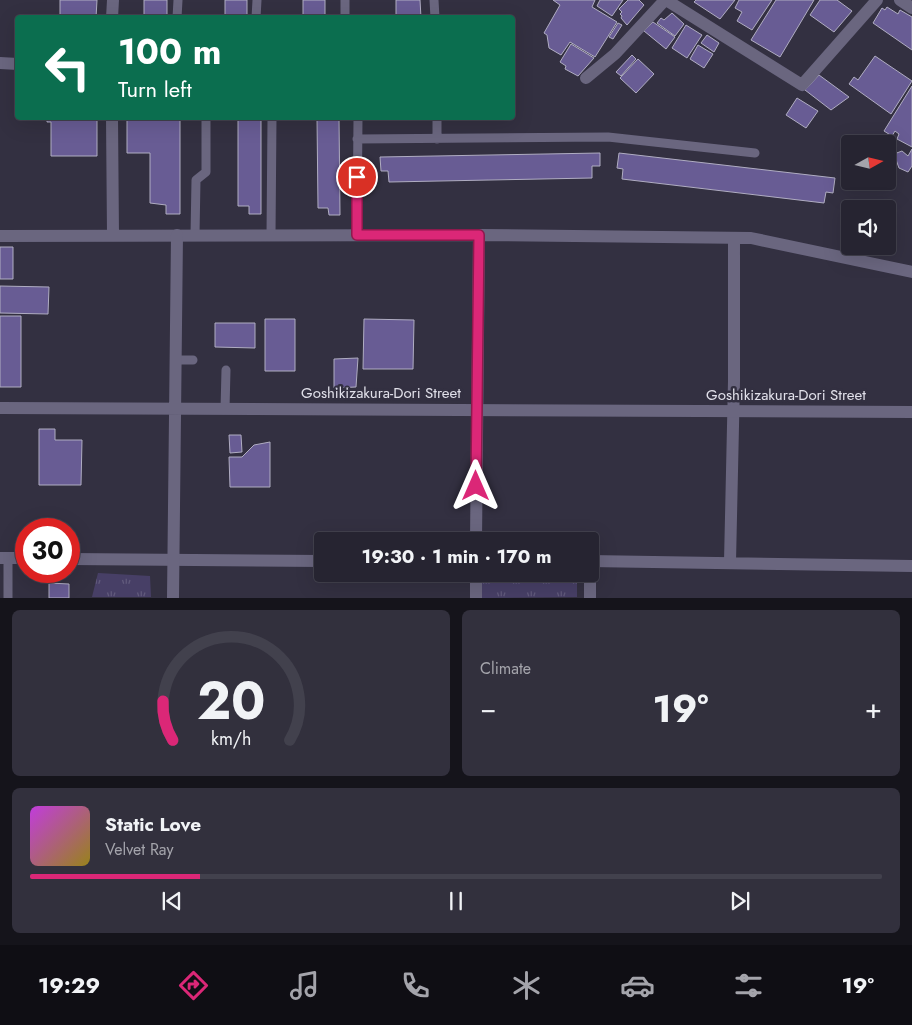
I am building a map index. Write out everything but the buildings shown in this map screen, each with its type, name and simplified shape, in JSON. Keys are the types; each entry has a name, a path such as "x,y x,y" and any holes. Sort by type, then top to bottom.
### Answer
{"street":[{"path":"112,15 113,0"},
{"path":"586,78 615,54 665,0 802,85 877,0"},
{"path":"900,0 912,8"},
{"path":"0,63 15,64"},
{"path":"112,120 113,235"},
{"path":"173,598 176,235"},
{"path":"0,236 479,235 751,238 912,272"},
{"path":"476,532 479,235"},
{"path":"730,562 734,239"},
{"name":"Goshikizakura-Dori Street","path":"0,408 912,412"},
{"path":"80,559 314,561"},
{"path":"599,561 912,566"},
{"path":"476,582 476,598"},
{"path":"590,582 590,598"}],"lane":[{"path":"177,15 178,0"},
{"path":"256,0 256,15"},
{"path":"345,0 345,15"},
{"path":"434,0 435,15"},
{"path":"195,235 196,180 206,172 206,120"},
{"path":"271,235 272,120"},
{"path":"357,235 358,120"},
{"path":"437,120 437,139"},
{"path":"357,139 608,137 755,153"},
{"path":"176,360 193,360"},
{"path":"226,370 226,409"},
{"path":"4,558 8,598"}],"green space":[{"path":"98,573 150,576 151,597 92,597"},
{"path":"482,582 577,582 577,597 481,598"}],"route":[{"path":"357,177 357,235 479,235 476,486"}]}
